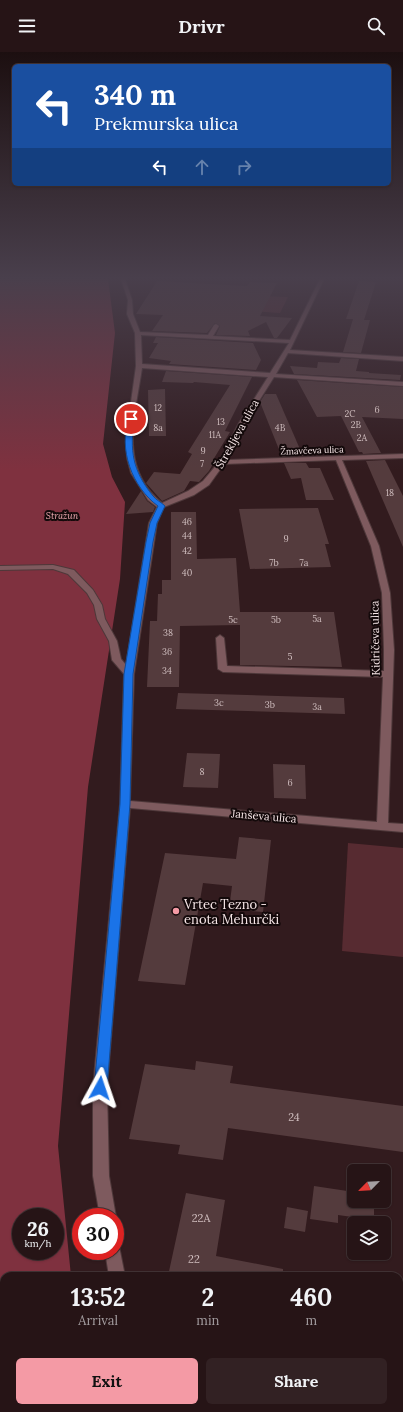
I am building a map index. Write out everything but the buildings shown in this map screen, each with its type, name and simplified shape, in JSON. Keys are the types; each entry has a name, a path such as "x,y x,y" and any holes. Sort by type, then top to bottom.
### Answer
{"street":[{"path":"107,1208 102,1176 100,1088 125,804 128,674 153,523 162,506 151,498 134,473 130,458 129,438 139,366 138,342"},
{"name":"Štrekljeva ulica","path":"162,506 191,493 206,484 222,462 242,423 270,375 292,342"},
{"path":"287,351 403,359"},
{"path":"139,366 403,384"},
{"name":"Žmavčeva ulica","path":"222,462 403,456"},
{"name":"Kidričeva ulica","path":"338,458 375,546 386,593 389,620 382,826"},
{"path":"0,568 53,567 71,572 90,592 94,599 113,641 118,660 128,674"},
{"path":"220,638 223,669 388,674"},
{"name":"Janševa ulica","path":"125,804 403,828"},
{"path":"114,1260 116,1272"}],"shaded area":[{"path":"348,843 403,848 403,957 342,951"}],"green space":[{"name":"Stražun","path":"0,342 114,342 103,444 112,477 125,502 120,579 88,787 58,1146 71,1272 0,1272"}],"place":[{"name":"Vrtec Tezno - enota Mehurčki","path":"176,911"}],"route":[{"path":"100,1088 125,804 128,674 153,523 162,506 151,498 134,473 130,458 129,438 131,419"}]}
